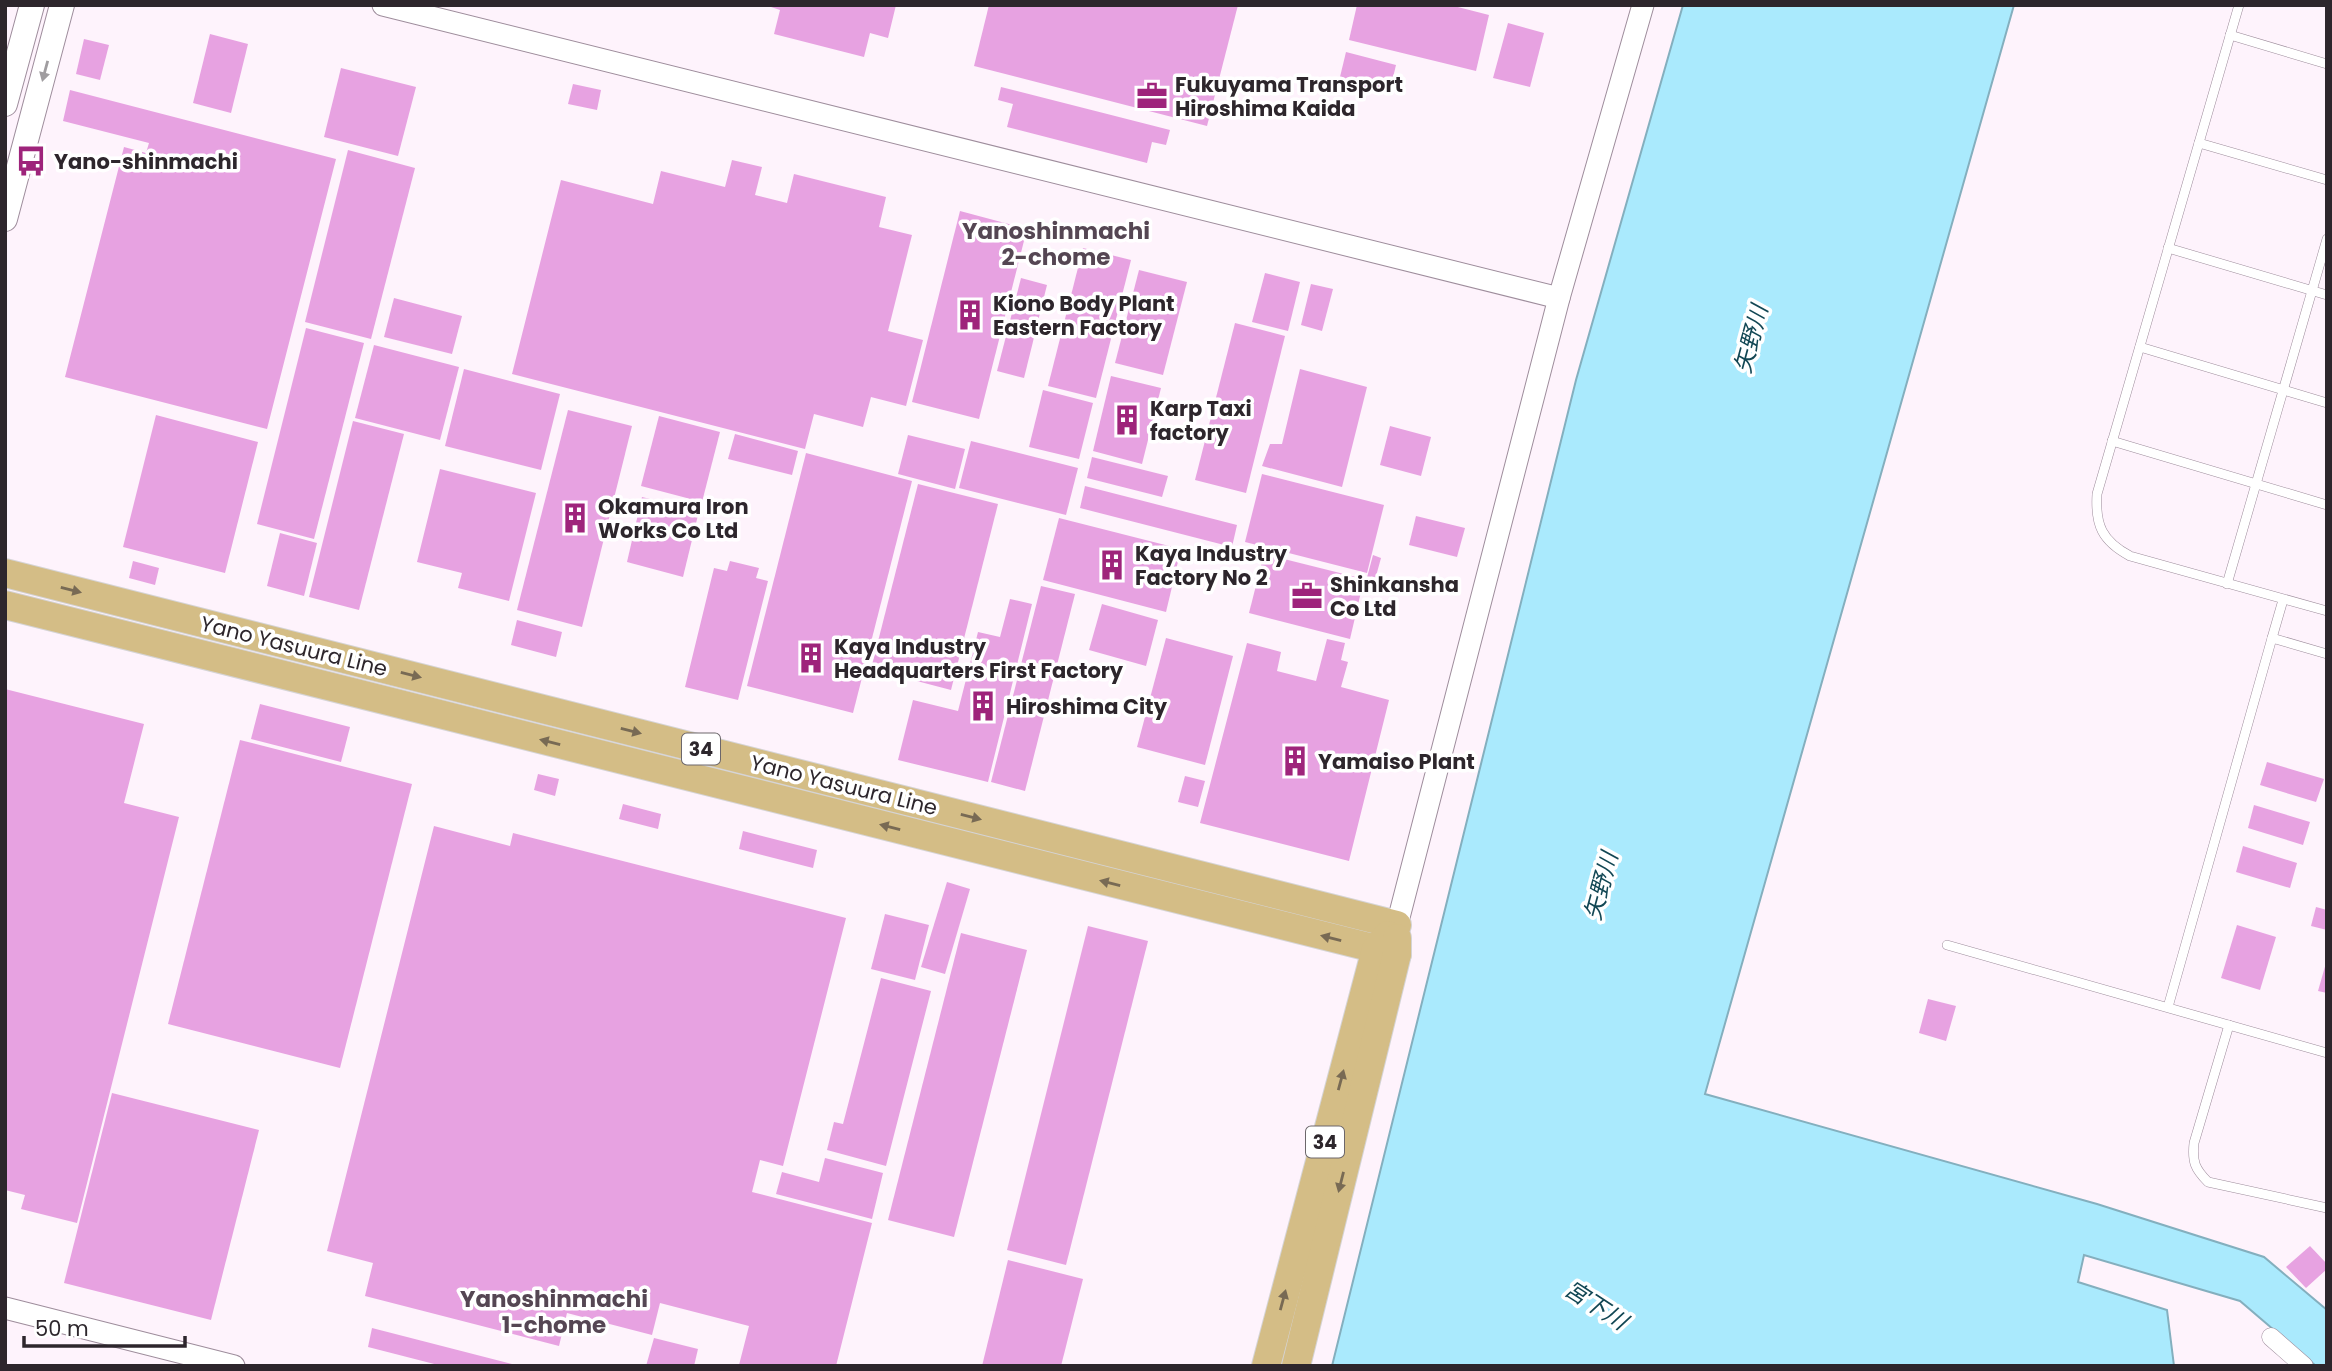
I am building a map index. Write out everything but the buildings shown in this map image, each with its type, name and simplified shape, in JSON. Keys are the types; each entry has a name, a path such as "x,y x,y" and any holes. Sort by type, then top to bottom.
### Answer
{"main road":[{"path":"5,104 32,5"},
{"path":"5,219 62,5"},
{"name":"Yano Yasuura Line","path":"5,573 1397,925"},
{"name":"Yano Yasuura Line","path":"5,605 1386,951"},
{"name":"34","path":"1266,1366 1386,951 1397,925"},
{"name":"34","path":"1296,1366 1386,951"}],"street":[{"path":"383,5 1559,298"},
{"path":"1397,925 1559,298 1643,5"},
{"path":"5,1308 234,1366"},
{"path":"2271,1337 2304,1366"}],"lane":[{"path":"2239,5 2112,441 2097,494 2095,513 2102,532 2114,548 2130,556 2327,611"},
{"path":"2230,35 2327,64"},
{"path":"2199,143 2327,180"},
{"path":"2227,584 2327,239"},
{"path":"2168,248 2327,295"},
{"path":"2140,347 2327,402"},
{"path":"2112,441 2327,505"},
{"path":"2168,1007 2283,600"},
{"path":"2272,638 2327,654"},
{"path":"1947,945 2327,1053"},
{"path":"2229,1025 2194,1143 2193,1159 2197,1171 2208,1182 2327,1208"}],"water":[{"path":"1683,5 2014,5 1705,1094 2097,1204 2264,1257 2327,1310 2327,1366 2316,1366 2240,1301 2084,1255 2078,1282 2167,1310 2174,1366 1332,1366 1576,380"}],"place":[{"name":"Fukuyama Transport Hiroshima Kaida","path":"1152,96"},
{"name":"Yano-shinmachi","path":"31,161"},
{"name":"Kiono Body Plant Eastern Factory","path":"970,315"},
{"name":"Karp Taxi factory","path":"1127,420"},
{"name":"Okamura Iron Works Co Ltd","path":"575,518"},
{"name":"Kaya Industry Factory No 2","path":"1112,565"},
{"name":"Shinkansha Co Ltd","path":"1307,596"},
{"name":"Kaya Industry Headquarters First Factory","path":"811,658"},
{"name":"Hiroshima City","path":"983,706"},
{"name":"Yamaiso Plant","path":"1295,761"}],"district":[{"name":"Yanoshinmachi 2-chome","path":"1056,244"},
{"name":"Yanoshinmachi 1-chome","path":"554,1312"}],"water label":[{"name":"矢野川","path":"1751,339"},
{"name":"矢野川","path":"1601,886"},
{"name":"宮下川","path":"1596,1305"}]}
